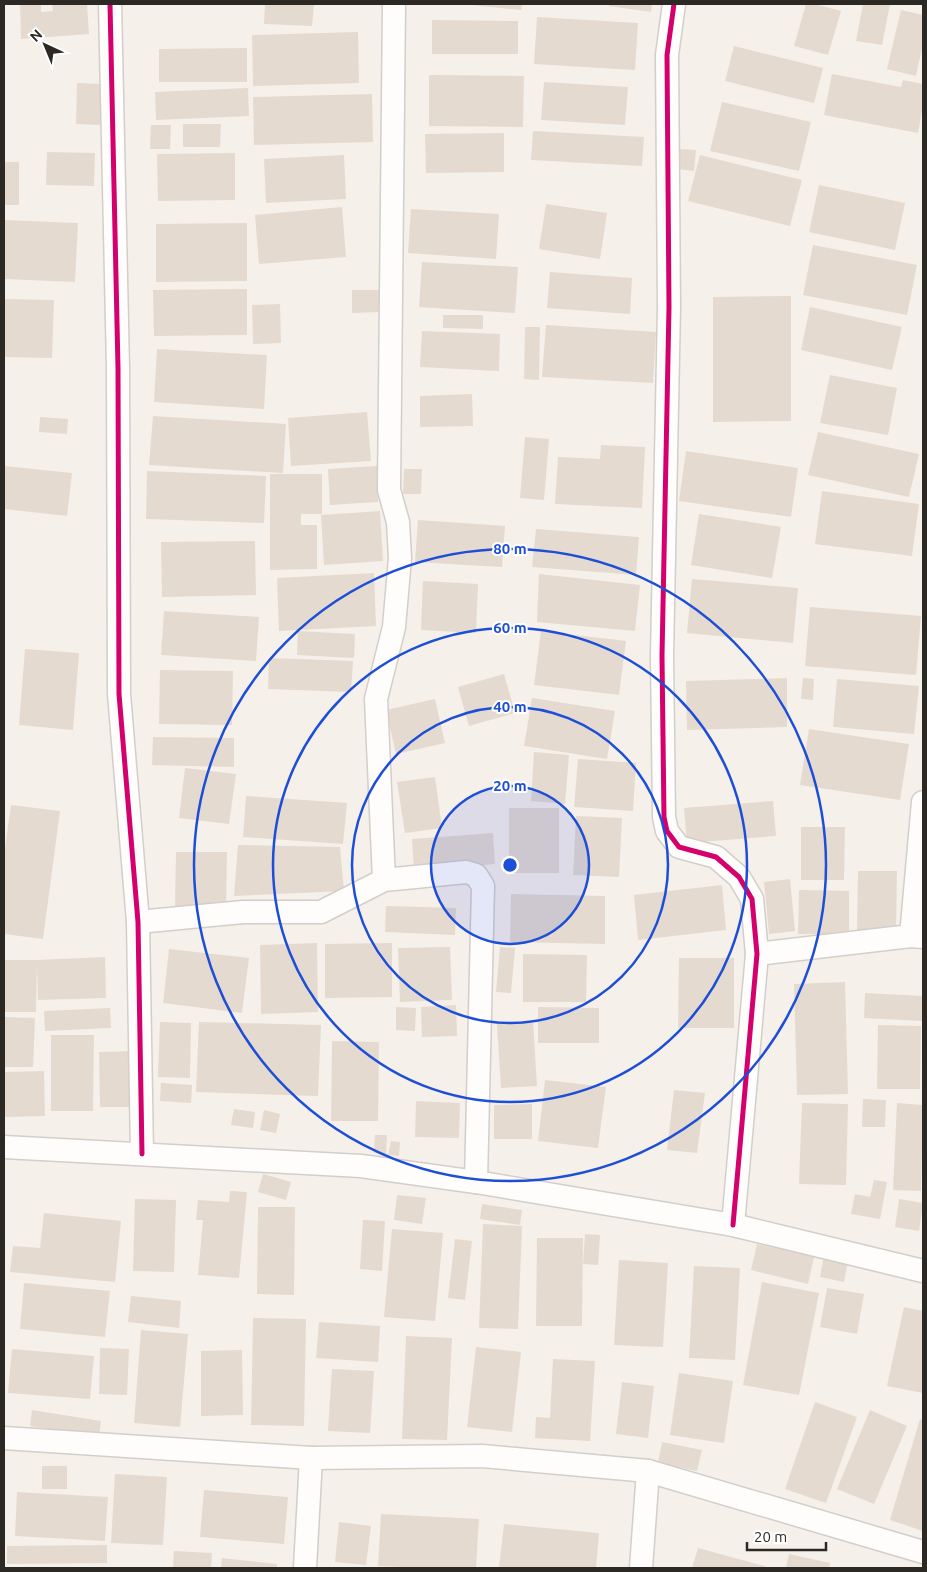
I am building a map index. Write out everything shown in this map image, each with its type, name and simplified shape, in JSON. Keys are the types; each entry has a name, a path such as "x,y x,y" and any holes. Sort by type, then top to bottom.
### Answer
{"street":[{"path":"110,4 118,368 119,694 138,922 142,1154"},
{"path":"384,880 376,699 394,627 400,558 398,522 389,490 394,4"},
{"path":"674,4 667,55 669,307 662,656 664,817 667,831 679,847 716,857 739,877 752,898 756,954 733,1225"},
{"path":"756,954 917,937 923,802"},
{"path":"138,922 243,912 321,912 384,880 466,872 476,876 483,886 476,1182"},
{"path":"4,1147 361,1166 476,1182 733,1225 923,1271"},
{"path":"4,1438 311,1458 482,1456 648,1471 923,1552"},
{"path":"305,1568 311,1458"},
{"path":"641,1568 648,1471"}],"building":[{"path":"20,4 41,4 41,12 53,11 52,4 87,4 89,34 21,39"},
{"path":"265,4 314,4 312,26 264,24"},
{"path":"471,4 522,4 521,10"},
{"path":"610,4 652,4 651,12 609,6"},
{"path":"806,4 814,4 841,11 828,55 794,46"},
{"path":"863,4 890,4 882,45 856,41"},
{"path":"901,10 923,15 923,43 916,76 887,69"},
{"path":"537,17 638,23 635,70 534,64"},
{"path":"432,20 518,21 518,54 432,54"},
{"path":"358,32 359,83 253,86 252,35"},
{"path":"734,46 823,68 814,103 725,81"},
{"path":"247,48 247,82 159,82 159,49"},
{"path":"832,74 901,87 903,80 923,84 923,105 918,133 824,115"},
{"path":"429,75 524,76 523,127 429,126"},
{"path":"544,82 628,87 625,125 541,120"},
{"path":"77,83 102,84 101,125 76,124"},
{"path":"248,88 249,116 156,120 155,92"},
{"path":"372,94 373,142 254,145 253,97"},
{"path":"722,102 811,122 799,171 710,151"},
{"path":"183,124 221,124 220,147 183,147"},
{"path":"151,125 171,125 170,149 150,149"},
{"path":"533,131 644,137 642,166 531,160"},
{"path":"504,133 504,172 426,173 425,134"},
{"path":"678,149 696,150 694,171 677,169"},
{"path":"47,152 95,153 94,186 46,185"},
{"path":"235,153 235,200 158,201 157,154"},
{"path":"344,155 346,199 266,203 264,159"},
{"path":"700,155 802,180 790,226 688,201"},
{"path":"4,162 19,162 19,205 4,205"},
{"path":"819,185 905,203 895,250 809,232"},
{"path":"546,204 607,213 600,259 539,249"},
{"path":"342,207 346,257 259,264 255,215"},
{"path":"411,209 499,214 496,259 408,253"},
{"path":"4,220 78,223 75,282 4,279"},
{"path":"247,223 247,281 156,282 156,224"},
{"path":"813,245 917,265 907,315 803,295"},
{"path":"422,262 518,267 515,313 419,307"},
{"path":"550,272 632,278 630,314 547,308"},
{"path":"247,289 247,335 154,336 153,290"},
{"path":"352,290 379,290 379,312 352,313"},
{"path":"791,296 791,421 713,422 713,297"},
{"path":"4,299 54,300 52,358 4,357"},
{"path":"280,304 281,343 253,344 252,305"},
{"path":"810,307 902,327 892,370 801,350"},
{"path":"443,315 483,315 483,329 443,328"},
{"path":"546,325 656,332 653,383 542,377"},
{"path":"525,327 540,327 539,380 524,379"},
{"path":"422,331 500,334 499,371 420,367"},
{"path":"157,349 267,355 264,409 154,402"},
{"path":"830,375 897,388 888,435 820,423"},
{"path":"472,394 473,426 420,427 420,396"},
{"path":"367,412 371,461 291,466 288,418"},
{"path":"153,416 286,424 283,473 149,465"},
{"path":"40,417 68,419 67,434 39,432"},
{"path":"818,432 919,454 909,497 808,475"},
{"path":"525,437 549,439 544,500 520,498"},
{"path":"601,445 645,447 642,508 555,504 558,457 600,459"},
{"path":"686,451 798,468 791,517 679,501"},
{"path":"4,466 72,473 67,516 4,509"},
{"path":"377,466 378,502 330,505 328,469"},
{"path":"404,469 422,469 421,494 403,494"},
{"path":"147,471 266,476 264,523 146,519"},
{"path":"270,474 322,474 322,514 301,514 301,525 317,525 317,569 270,570"},
{"path":"822,491 919,504 912,556 815,544"},
{"path":"380,511 383,561 324,565 321,515"},
{"path":"699,514 781,527 772,578 691,565"},
{"path":"418,520 505,526 502,567 415,562"},
{"path":"536,529 639,537 636,575 532,567"},
{"path":"255,541 256,595 162,597 161,542"},
{"path":"374,573 376,626 279,631 277,578"},
{"path":"539,574 640,585 635,631 537,622"},
{"path":"692,579 798,588 793,643 687,633"},
{"path":"423,581 478,584 476,633 421,630"},
{"path":"810,607 921,616 916,675 805,666"},
{"path":"164,611 259,617 256,661 161,655"},
{"path":"298,631 355,634 354,658 297,655"},
{"path":"541,631 626,641 619,695 534,685"},
{"path":"25,649 79,653 73,730 19,725"},
{"path":"269,658 353,661 351,692 268,689"},
{"path":"160,670 233,671 232,725 159,724"},
{"path":"504,674 515,713 469,726 458,687"},
{"path":"787,678 787,727 687,730 686,681"},
{"path":"803,678 814,679 813,700 801,699"},
{"path":"837,679 919,686 914,734 833,727"},
{"path":"532,698 615,711 607,759 524,746"},
{"path":"435,699 445,743 396,754 386,710"},
{"path":"809,729 909,744 900,800 800,785"},
{"path":"153,737 234,738 234,767 152,765"},
{"path":"534,752 569,755 565,804 531,801"},
{"path":"578,759 636,763 633,811 574,807"},
{"path":"185,768 236,774 229,824 179,818"},
{"path":"435,777 442,828 405,833 397,782"},
{"path":"246,796 347,803 343,844 243,837"},
{"path":"773,801 776,836 687,843 684,808"},
{"path":"11,805 60,811 43,939 4,934 4,855"},
{"path":"509,808 559,808 559,873 509,873"},
{"path":"576,816 622,818 619,877 573,875"},
{"path":"801,827 845,827 844,880 801,880"},
{"path":"493,833 495,864 414,871 412,839"},
{"path":"238,845 340,847 344,891 234,896"},
{"path":"176,852 227,852 226,908 175,907"},
{"path":"858,871 897,871 896,931 857,931"},
{"path":"790,879 795,931 769,934 764,882"},
{"path":"722,885 726,930 638,940 634,895"},
{"path":"799,890 849,891 849,934 798,934"},
{"path":"511,894 605,896 605,944 510,942"},
{"path":"386,906 456,908 455,935 385,932"},
{"path":"317,943 318,1012 261,1014 260,945"},
{"path":"392,943 392,997 325,998 325,944"},
{"path":"450,947 452,1000 400,1002 398,948"},
{"path":"500,947 515,948 511,993 496,992"},
{"path":"169,949 249,958 242,1013 163,1003"},
{"path":"523,954 587,955 586,1002 523,1002"},
{"path":"105,957 106,998 38,1000 37,964 36,1012 4,1012 4,960"},
{"path":"679,958 734,958 734,1028 678,1028"},
{"path":"845,982 848,1094 797,1095 794,984"},
{"path":"865,993 923,996 923,1021 864,1018"},
{"path":"456,1005 457,1036 422,1037 421,1007"},
{"path":"396,1007 416,1008 415,1031 396,1030"},
{"path":"538,1007 599,1008 599,1043 538,1043"},
{"path":"110,1008 111,1028 45,1031 44,1011"},
{"path":"4,1017 35,1018 33,1067 4,1067"},
{"path":"533,1021 537,1086 501,1088 497,1024"},
{"path":"160,1022 191,1023 190,1078 158,1077"},
{"path":"199,1022 321,1025 318,1096 196,1092"},
{"path":"878,1025 921,1026 920,1089 877,1089"},
{"path":"51,1035 94,1035 93,1111 51,1111"},
{"path":"332,1041 379,1042 378,1121 331,1121"},
{"path":"133,1051 134,1107 100,1107 99,1052"},
{"path":"44,1071 45,1116 4,1117 4,1072"},
{"path":"545,1080 606,1087 598,1148 538,1141"},
{"path":"161,1083 192,1085 191,1103 160,1101"},
{"path":"674,1090 705,1093 697,1153 667,1150"},
{"path":"863,1099 886,1100 885,1127 862,1127"},
{"path":"416,1101 460,1103 459,1138 415,1137"},
{"path":"802,1103 848,1104 846,1185 799,1184"},
{"path":"897,1103 923,1105 921,1191 893,1190"},
{"path":"532,1104 532,1139 494,1139 494,1105"},
{"path":"234,1109 255,1112 253,1128 231,1125"},
{"path":"264,1110 280,1114 276,1133 260,1130"},
{"path":"375,1135 387,1135 386,1154 374,1153"},
{"path":"391,1141 400,1142 399,1156 388,1155"},
{"path":"263,1174 291,1182 286,1200 258,1192"},
{"path":"874,1180 887,1182 880,1219 851,1214 855,1194 870,1197"},
{"path":"230,1191 247,1192 239,1278 198,1275 203,1220 196,1220 198,1200 229,1202"},
{"path":"397,1195 426,1198 422,1224 394,1220"},
{"path":"135,1199 176,1200 174,1272 133,1271"},
{"path":"899,1199 923,1203 919,1231 895,1227"},
{"path":"482,1204 522,1210 520,1225 480,1219"},
{"path":"258,1207 295,1207 294,1295 257,1294"},
{"path":"44,1213 121,1221 115,1282 10,1272 13,1246 40,1248"},
{"path":"363,1220 385,1221 382,1271 360,1269"},
{"path":"483,1224 522,1226 518,1329 479,1328"},
{"path":"392,1229 443,1233 435,1321 384,1317"},
{"path":"585,1234 600,1235 598,1265 583,1264"},
{"path":"537,1238 583,1238 582,1326 536,1326"},
{"path":"455,1239 472,1241 465,1300 448,1298"},
{"path":"757,1244 814,1257 808,1284 751,1270"},
{"path":"825,1251 849,1256 844,1282 820,1277"},
{"path":"619,1260 668,1263 663,1347 614,1345"},
{"path":"694,1266 740,1268 735,1360 689,1358"},
{"path":"762,1282 819,1293 799,1395 743,1385"},
{"path":"24,1283 110,1291 105,1337 20,1329"},
{"path":"827,1288 864,1294 857,1334 820,1327"},
{"path":"131,1296 181,1301 179,1328 128,1322"},
{"path":"904,1307 923,1311 923,1393 887,1386"},
{"path":"253,1318 306,1319 304,1426 251,1425"},
{"path":"319,1322 380,1326 378,1362 316,1358"},
{"path":"141,1330 188,1334 180,1427 134,1423"},
{"path":"406,1336 452,1338 447,1440 402,1439"},
{"path":"476,1347 521,1352 512,1432 467,1427"},
{"path":"100,1348 129,1349 127,1395 99,1394"},
{"path":"12,1349 94,1356 90,1399 8,1393"},
{"path":"242,1350 243,1415 201,1416 201,1351"},
{"path":"553,1359 595,1361 590,1441 535,1438 536,1417 550,1418"},
{"path":"332,1369 374,1371 370,1433 328,1431"},
{"path":"679,1373 733,1381 724,1443 670,1435"},
{"path":"622,1382 654,1386 648,1438 616,1434"},
{"path":"815,1402 857,1417 826,1503 785,1489"},
{"path":"32,1410 101,1421 99,1436 30,1426"},
{"path":"870,1410 907,1426 874,1504 837,1489"},
{"path":"920,1419 923,1420 923,1531 890,1520"},
{"path":"662,1442 702,1450 697,1471 658,1463"},
{"path":"42,1466 67,1466 67,1489 42,1489"},
{"path":"115,1474 167,1477 163,1545 111,1543"},
{"path":"204,1490 288,1497 284,1544 200,1537"},
{"path":"17,1492 108,1497 105,1541 15,1536"},
{"path":"381,1514 479,1519 476,1568 378,1566"},
{"path":"339,1522 371,1526 366,1565 335,1562"},
{"path":"504,1524 599,1533 596,1568 499,1567"},
{"path":"107,1545 107,1563 7,1564 7,1546"},
{"path":"698,1548 771,1568 692,1568"},
{"path":"174,1551 212,1553 211,1568 173,1568"},
{"path":"789,1554 830,1563 829,1568 786,1568"},
{"path":"222,1558 277,1564 277,1568 221,1568"}],"cycle path":[{"path":"110,4 118,368 119,694 138,922 142,1154"},
{"path":"674,4 667,55 669,307 662,656 664,817 667,831 679,847 716,857 739,877 752,899 757,954 733,1225"}]}
